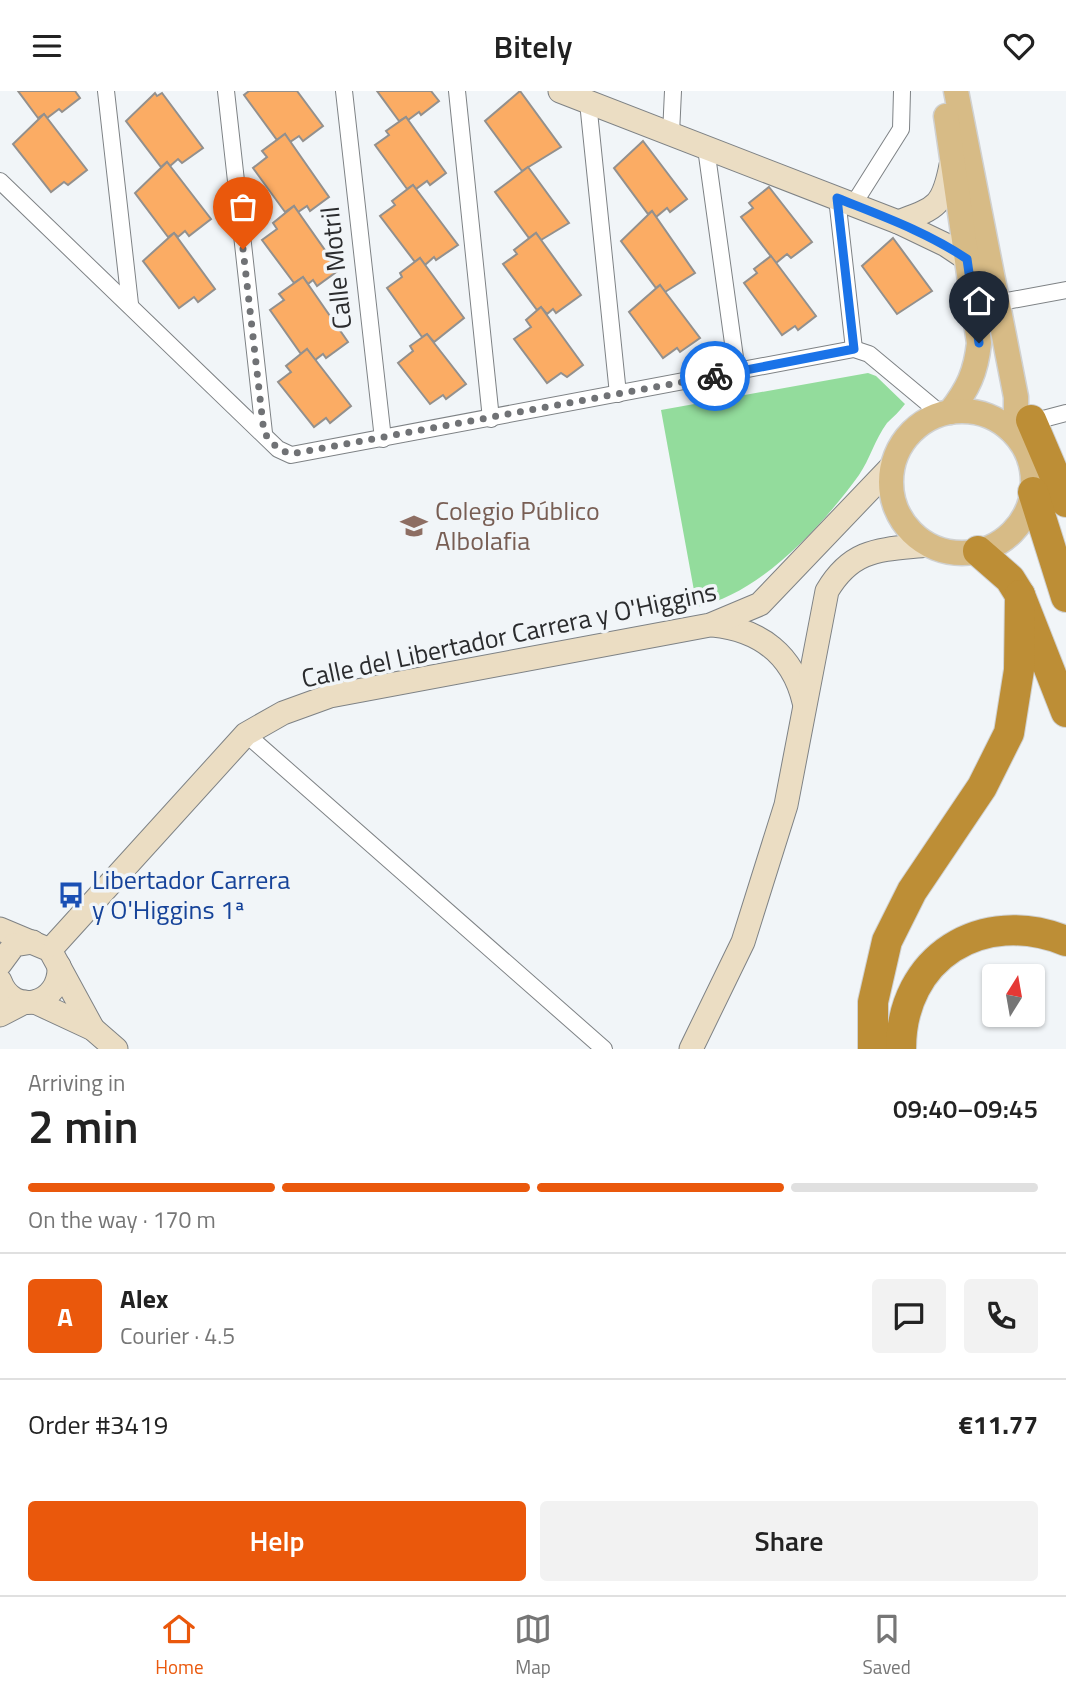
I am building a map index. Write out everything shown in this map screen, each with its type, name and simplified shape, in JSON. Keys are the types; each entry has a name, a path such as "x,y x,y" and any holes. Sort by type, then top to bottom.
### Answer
{"highway":[{"path":"1018,421 1066,502"},
{"path":"1033,492 1057,537 1066,597"},
{"path":"978,551 1010,579 1020,595 1066,712"},
{"path":"873,1049 873,1003 887,941 912,891 982,787 1009,733 1019,670 1020,595"},
{"path":"901,1049 901,1032 912,993 936,961 953,948 969,938 1007,928 1037,932 1066,941"}],"main road":[{"path":"943,91 951,166 959,185 968,247 967,259 979,343 976,369 968,389 946,413 910,433 893,465 894,502 907,527 928,545 953,552 978,551 992,547 1015,530 1024,519 1033,492 1031,462 1018,421 956,91"},
{"path":"946,413 972,412 1018,421"}],"street":[{"path":"106,91 130,304"},
{"path":"226,91 264,433"},
{"name":"Calle Motril","path":"345,91 383,439"},
{"path":"457,91 491,419"},
{"path":"560,91 898,222 946,245 967,259"},
{"path":"671,134 673,91"},
{"path":"854,349 845,202 901,129 902,91"},
{"path":"588,102 618,394"},
{"path":"706,148 737,372"},
{"path":"898,222 937,207 945,194 951,166"},
{"path":"0,180 278,449 291,454 491,419 854,349 869,354 946,413"},
{"path":"996,303 1066,290"},
{"path":"1018,421 1066,413"},
{"name":"Calle del Libertador Carrera y O'Higgins","path":"48,953 246,734 283,713 330,696 710,625 760,604 893,465"},
{"path":"691,1049 743,941 786,805 827,591 837,573 851,560 879,550 928,545"},
{"path":"710,625 738,628 763,639 785,657 799,681 805,709"},
{"path":"246,734 604,1049"},
{"path":"0,929 48,953 93,1029"},
{"path":"0,964 14,945 48,953 60,976 52,993 0,1015"},
{"path":"0,981 8,994 93,1029 116,1049"}],"green space":[{"path":"868,373 876,376 905,404 883,429 859,475 808,536 766,573 721,600 697,607 661,410"}],"building":[{"path":"18,91 75,91 80,98 62,112 59,109 47,118 44,114 38,118"},
{"path":"249,91 297,91 323,126 303,141 299,136 290,142 285,134 277,140 244,95"},
{"path":"377,91 431,91 439,101 421,115 419,112 408,120 406,117 399,121"},
{"path":"520,91 561,147 522,171 485,121"},
{"path":"155,93 157,96 162,93 203,148 182,163 178,159 170,166 167,162 161,167 126,121"},
{"path":"44,114 87,170 68,185 64,182 51,192 13,144"},
{"path":"406,117 446,173 430,185 427,181 416,189 413,185 407,189 375,145 389,135 386,131"},
{"path":"285,134 329,197 310,211 307,206 298,212 294,206 285,212 253,168 267,157 262,151"},
{"path":"643,141 687,199 670,212 667,208 656,217 652,211 648,214 614,168"},
{"path":"167,162 211,219 189,236 185,231 178,237 174,233 168,237 135,193"},
{"path":"528,167 569,223 541,240 536,233 529,238 495,192"},
{"path":"413,185 458,245 436,260 434,257 425,265 420,258 415,262 380,216 395,205 392,201"},
{"path":"769,187 812,242 791,258 787,254 776,263 741,217 753,208 749,203"},
{"path":"294,206 339,270 317,286 313,280 308,284 303,277 294,283 262,240 277,229 273,223"},
{"path":"652,211 695,273 665,292 660,285 656,288 621,241"},
{"path":"174,233 215,289 198,302 194,297 179,308 143,261"},
{"path":"536,233 581,295 556,313 553,309 547,314 541,307 537,310 503,264 517,254 514,250"},
{"path":"893,238 932,291 897,314 862,266"},
{"path":"771,256 816,316 798,330 795,326 782,335 744,283 757,273 754,269"},
{"path":"420,258 464,318 434,342 427,334 422,337 387,288 402,277 400,273"},
{"path":"303,277 348,342 326,358 323,354 315,360 307,349 301,354 270,310 284,300 279,294"},
{"path":"660,285 700,338 680,352 677,348 663,358 629,312"},
{"path":"541,307 583,365 567,377 561,373 547,383 514,339 531,327 526,320"},
{"path":"427,334 466,384 446,399 443,395 430,404 398,363 413,351 410,346"},
{"path":"307,349 351,406 330,423 326,418 314,427 278,382 291,372 286,366"}],"way so far":[{"path":"243,249 264,433 278,449 291,454 305,454 715,376"}],"place":[{"name":"Colegio Público Albolafia","path":"414,526"},
{"name":"Libertador Carrera y O'Higgins 1ª","path":"71,895"}],"route":[{"path":"715,376 854,349 837,198 898,222 946,245 967,259 979,343"}]}
